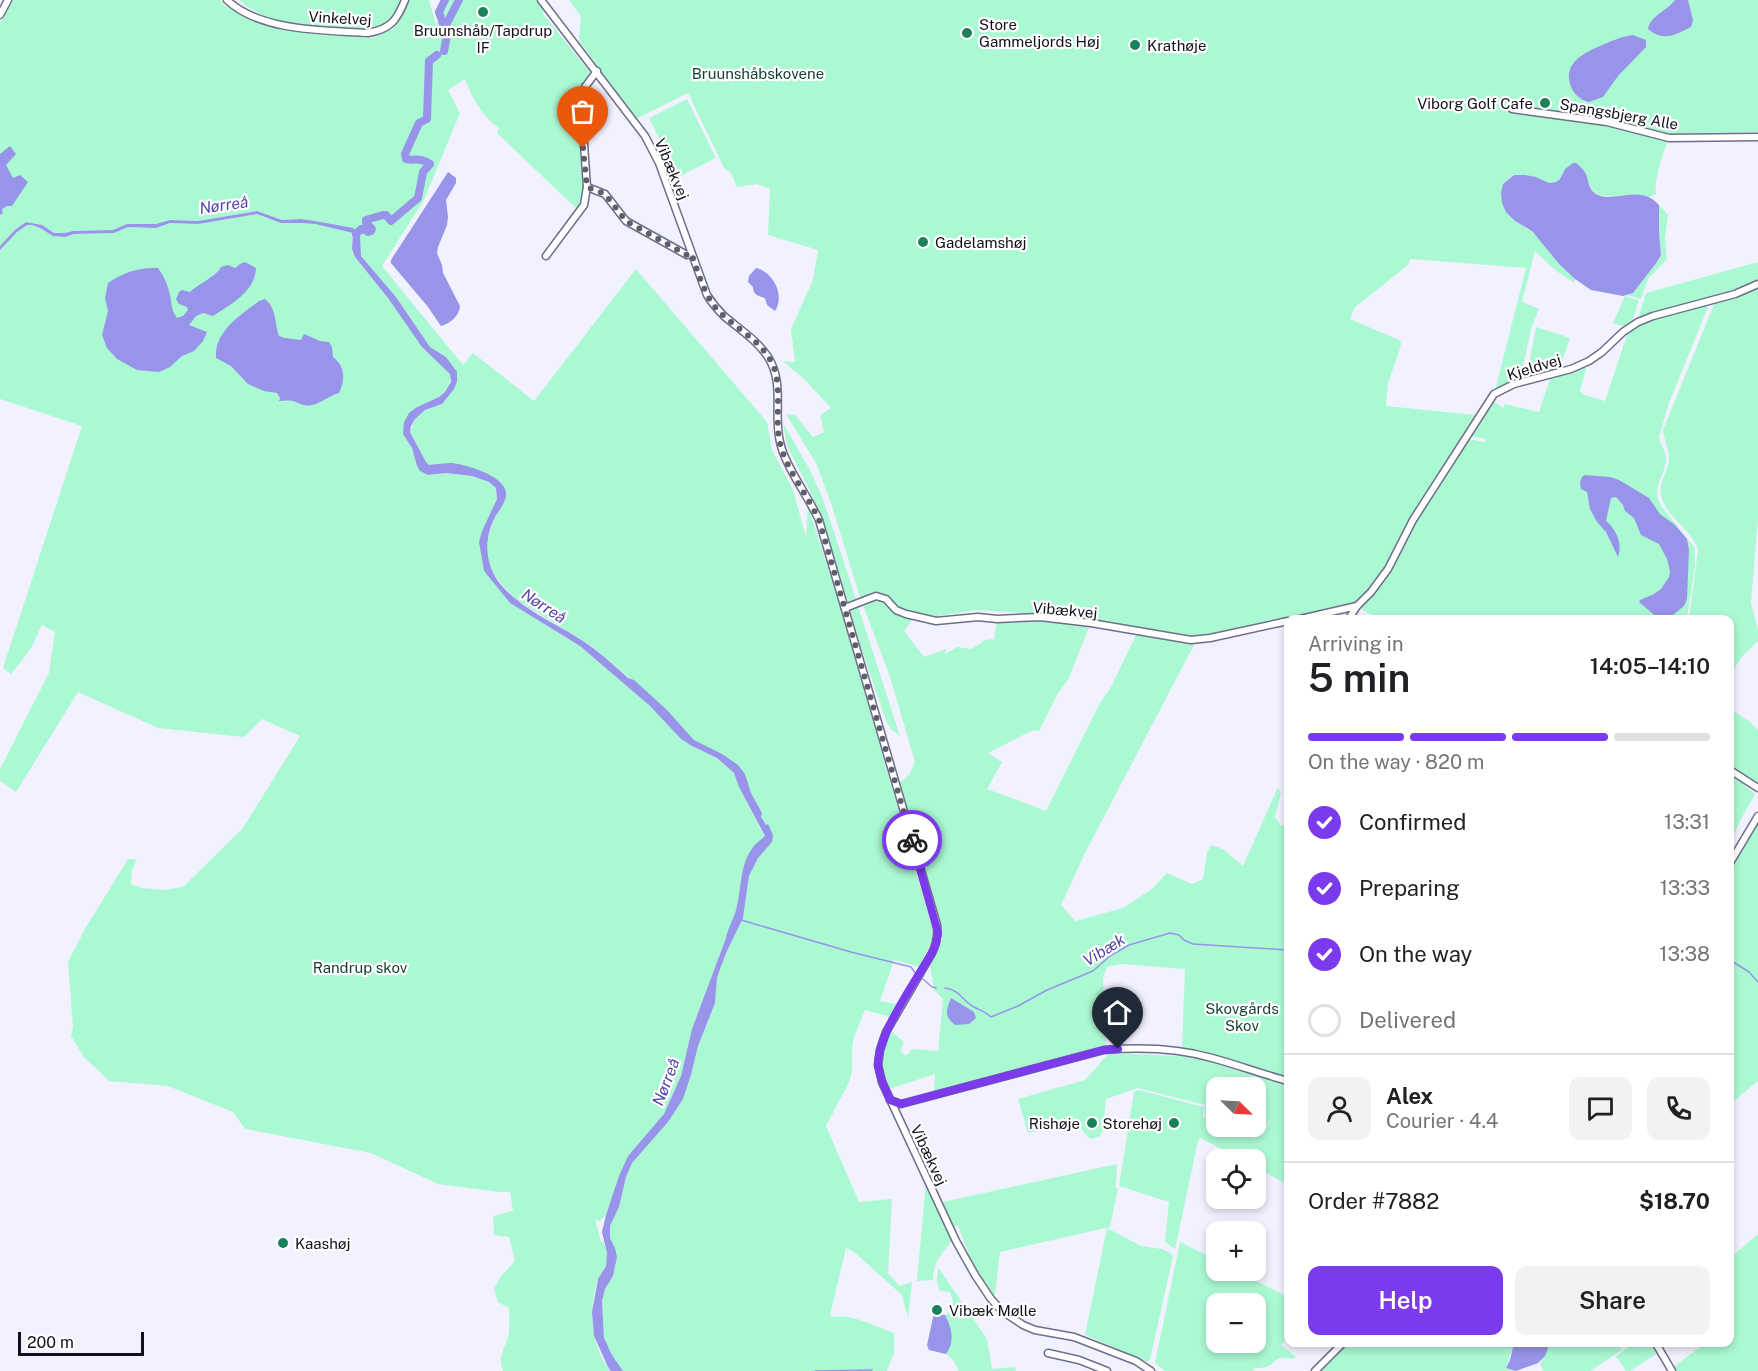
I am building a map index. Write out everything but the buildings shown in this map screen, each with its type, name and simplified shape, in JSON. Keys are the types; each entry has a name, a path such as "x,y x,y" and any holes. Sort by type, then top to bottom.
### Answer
{"street":[{"path":"0,15 8,0"},
{"name":"Vinkelvej","path":"227,0 243,12 291,27 368,33 379,31 394,21 405,0"},
{"name":"Vibækvej","path":"542,0 645,136 659,164 707,295 726,317 761,347 773,367 778,390 780,444 785,458 819,520 938,933 932,953 886,1032 880,1050 878,1065 890,1100 956,1241 975,1275 1002,1311 1035,1330 1074,1337 1136,1361 1152,1371"},
{"path":"546,256 584,205 587,187 580,101 585,87 597,71"},
{"name":"Spangsbjerg Alle","path":"1512,109 1607,122 1669,138 1758,137"},
{"path":"587,187 605,194 626,221 687,255 691,253"},
{"name":"Kjeldvej","path":"1351,615 1388,569 1413,520 1494,394 1514,384 1571,369 1589,361 1623,332 1646,319 1678,308 1735,294 1758,284"},
{"name":"Vibækvej","path":"845,608 876,596 886,600 896,610 936,621 978,617 997,619 1040,617 1191,640 1284,622"},
{"path":"1318,615 1357,606"},
{"path":"1734,773 1758,788"},
{"path":"1734,856 1758,816"},
{"path":"890,1100 901,1104 1104,1050 1133,1048 1160,1049 1209,1057 1284,1080"},
{"path":"897,1115 901,1104"},
{"path":"1315,1371 1339,1347"},
{"path":"1658,1347 1672,1371"},
{"path":"1048,1353 1079,1360 1107,1371"}],"green space":[{"path":"13,0 220,0 224,5 260,24 297,32 372,38 393,29 400,20 408,0 429,0 436,25 449,0 538,0 543,7 543,14 590,72 580,87 577,106 583,192 578,210 497,133 499,128 478,106 465,79 448,90 460,113 424,200 382,266 463,365 473,353 534,401 636,269 767,422 772,450 793,490 806,537 808,506 839,603 932,927 933,938 919,967 894,960 880,1001 898,1004 890,1020 887,1016 865,1010 854,1037 850,1080 826,1126 859,1202 892,1199 888,1274 900,1286 912,1282 908,1318 902,1295 854,1252 846,1248 830,1315 856,1319 894,1333 894,1353 887,1371 623,1371 612,1355 604,1338 602,1301 605,1289 613,1276 615,1248 610,1238 610,1226 619,1207 632,1163 668,1122 683,1099 698,1046 715,1003 717,978 743,918 749,876 758,858 772,842 745,774 722,754 694,740 667,710 593,647 518,601 494,574 487,558 488,538 494,519 505,501 501,483 449,463 429,465 426,462 410,432 415,419 425,410 442,404 454,389 446,357 430,347 396,297 361,256 360,233 353,228 301,219 282,220 257,211 198,221 170,220 156,224 127,224 113,230 65,233 54,233 42,225 26,222 0,246 0,23"},
{"path":"240,0 402,0 396,13 380,28 360,31 287,25 244,5"},
{"path":"569,0 1758,0 1758,132 1672,134 1660,163 1656,194 1649,197 1640,195 1603,196 1590,187 1587,176 1565,169 1560,179 1549,183 1536,177 1510,174 1514,175 1507,180 1515,221 1532,231 1559,264 1575,279 1574,283 1555,270 1535,251 1522,302 1539,309 1532,326 1520,379 1498,389 1496,387 1526,268 1411,259 1407,266 1355,307 1350,319 1399,340 1401,343 1388,383 1386,406 1475,415 1461,438 1485,442 1486,439 1468,436 1492,400 1503,408 1505,404 1539,412 1551,376 1584,366 1586,369 1580,391 1584,395 1605,401 1628,332 1658,317 1705,303 1708,307 1669,403 1659,437 1666,460 1658,487 1658,499 1661,506 1695,548 1695,566 1688,615 1372,615 1353,605 1305,615 1284,615 1284,619 1198,637 1039,614 976,610 912,620 904,631 924,657 946,649 945,654 957,647 972,649 985,640 994,639 997,620 1041,619 1090,625 1068,680 1058,693 1039,731 1033,730 988,753 1002,762 987,789 1046,811 1137,633 1195,643 1085,853 1061,905 1075,921 1123,908 1152,889 1167,873 1192,884 1203,879 1207,853 1211,845 1223,849 1243,866 1278,787 1281,793 1275,817 1281,826 1284,824 1284,1077 1182,1050 1185,969 1121,964 1107,967 1103,978 1106,1046 934,1092 935,1074 889,1089 880,1060 891,1031 904,1042 900,1051 906,1056 912,1049 938,1051 943,999 934,990 930,966 942,939 940,919 899,783 909,775 915,762 890,677 860,597 816,463 786,414 795,415 813,437 824,432 820,415 831,408 803,378 782,361 795,362 791,329 813,280 818,250 768,235 770,189 757,184 737,187 731,173 724,168 688,93 636,119 579,41 581,16"},
{"path":"687,99 716,158 678,177 649,118"},
{"path":"1659,205 1668,215 1665,239 1667,259 1648,279 1641,299 1626,295 1633,293 1661,255"},
{"name":"Randrup skov","path":"257,214 281,223 315,224 353,233 352,249 355,257 450,374 450,381 445,392 417,407 403,434 412,448 417,466 428,475 446,473 472,476 489,482 496,488 497,499 482,531 484,571 510,603 580,646 650,706 681,739 717,758 734,773 765,837 745,862 736,910 692,1029 681,1076 664,1114 628,1156 606,1215 600,1221 595,1219 607,1257 606,1265 594,1292 593,1328 599,1351 611,1371 503,1371 501,1360 509,1333 509,1308 498,1302 494,1289 501,1276 515,1261 509,1237 494,1235 493,1216 513,1211 510,1192 438,1184 371,1153 245,1129 233,1112 168,1086 109,1081 84,1057 71,1036 73,1027 68,962 85,929 128,859 137,859 132,870 131,884 142,888 163,890 183,887 243,828 300,736 262,719 244,737 158,728 78,692 16,792 0,781 0,769 49,673 55,632 42,625 30,650 11,674 3,668 82,426 0,399 0,250 26,225 40,228 53,236 65,237 74,234 114,233 128,227 156,228 170,223 198,224"},
{"path":"1758,262 1758,283 1638,319 1646,293"},
{"path":"1758,287 1758,518 1751,603 1758,630 1758,641 1747,651 1734,671 1734,615 1690,615 1698,550 1690,536 1668,510 1660,490 1669,458 1663,430 1715,302"},
{"path":"1625,296 1639,300 1632,322 1626,327 1613,323"},
{"path":"1536,327 1570,338 1559,370 1529,377 1527,375"},
{"path":"783,423 810,470 823,499 856,599 848,602 823,522 787,446"},
{"path":"858,606 900,736 891,729 886,721 849,612"},
{"path":"1734,712 1758,730 1758,784 1734,771"},
{"path":"1734,776 1755,794 1734,835"},
{"path":"1758,823 1758,1081 1734,1101 1734,863 1741,848"},
{"path":"1109,1053 1209,1059 1284,1082 1284,1183 1266,1173 1266,1149 1222,1149 1200,1138 1175,1249 1165,1242 1169,1202 1119,1186 1134,1092 1138,1090 1204,1107 1206,1137 1266,1137 1266,1128 1273,1115 1266,1126 1266,1077 1206,1077 1206,1115 1205,1105 1138,1088 1106,1099 1103,1130 1099,1137 1090,1139 1075,1122 1028,1133 1018,1099 1085,1080"},
{"path":"1117,1164 1116,1188 1118,1188 1110,1227 1000,1252 995,1296 973,1265 958,1226 953,1226 943,1202"},
{"path":"926,1182 953,1240 939,1258 933,1280 917,1281"},
{"path":"1107,1228 1141,1246 1162,1249 1172,1254 1173,1257 1150,1359 1147,1362 1085,1335"},
{"path":"1758,1234 1758,1371 1676,1371 1673,1367 1700,1347 1734,1347 1734,1255"},
{"path":"1180,1242 1206,1255 1206,1281 1256,1281 1284,1295 1284,1341 1281,1345 1296,1357 1293,1359 1279,1358 1270,1365 1255,1368 1253,1371 1165,1371 1155,1363"},
{"path":"938,1267 987,1339 992,1369 1015,1367 1016,1371 959,1371 953,1360 946,1354 951,1335 945,1315 951,1312 953,1302 950,1292 940,1291 937,1283"},
{"path":"1345,1347 1513,1347 1506,1368 1516,1371 1320,1371"},
{"path":"1548,1347 1619,1347 1622,1350 1590,1371 1544,1371 1540,1365"},
{"path":"1628,1347 1654,1347 1658,1353 1630,1371 1626,1371 1616,1356"}],"shaded area":[{"path":"1675,0 1688,0 1693,20 1691,27 1669,36 1653,33 1648,29 1649,24"},
{"path":"1633,35 1646,40 1646,47 1618,76 1603,97 1589,102 1577,96 1571,88 1569,76 1570,69 1577,59 1602,45"},
{"path":"10,146 16,154 6,165 13,178 20,175 28,182 12,206 2,209 3,213 0,215 0,154"},
{"path":"1573,163 1584,171 1590,187 1596,194 1610,197 1643,195 1659,205 1661,255 1633,293 1623,296 1591,290 1559,264 1532,231 1515,221 1506,212 1501,193 1503,184 1514,175 1536,177 1549,183 1556,182 1565,169"},
{"path":"448,172 456,178 456,183 446,200 447,225 437,253 443,273 460,306 454,319 441,326 391,263 391,260"},
{"path":"257,211 282,220 315,221 353,228 360,233 361,256 396,297 430,347 446,357 457,372 454,389 442,404 425,410 411,426 410,432 426,462 429,465 452,463 475,469 492,476 506,492 504,502 491,526 487,544 489,562 496,579 512,596 534,612 582,640 628,678 634,680 667,710 694,740 738,765 745,774 751,793 762,813 761,817 766,825 768,824 773,835 772,842 758,858 749,876 743,918 717,978 715,1003 698,1046 683,1099 668,1122 632,1163 619,1207 610,1226 610,1238 617,1257 613,1276 605,1289 602,1301 604,1338 623,1371 611,1371 594,1336 592,1312 598,1279 606,1266 607,1253 602,1232 606,1215 628,1156 664,1114 681,1076 692,1029 736,910 746,861 754,846 765,836 734,773 717,758 681,739 650,706 580,646 510,603 484,571 479,542 497,499 496,488 489,482 472,476 446,473 428,475 420,471 417,466 412,448 403,434 404,422 409,413 417,407 445,392 451,382 450,374 422,347 388,298 355,257 352,249 353,233 315,224 281,223 257,214 198,224 170,223 156,228 128,227 114,233 74,234 65,237 53,236 40,228 27,225 0,250 0,246 26,222 42,225 54,233 65,233 113,230 127,224 156,224 170,220 198,221"},
{"path":"245,262 256,268 255,276 247,291 213,316 203,313 196,316 189,325 207,332 203,341 194,351 182,356 170,367 159,372 137,370 117,359 107,348 102,335 108,311 105,298 108,283 114,279 138,269 158,268 167,284 177,318 183,316 188,310 176,299 179,292 182,290 190,292 216,274 221,267 228,265 235,268"},
{"path":"756,268 768,274 776,285 779,299 775,311 767,305 765,298 755,293 748,282 749,276"},
{"path":"265,299 273,311 279,336 301,340 304,334 329,342 333,357 340,365 343,374 339,393 319,403 309,405 279,401 277,393 264,391 248,384 231,366 216,358 219,340 224,332 244,312"},
{"path":"1585,475 1610,477 1619,480 1649,498 1660,514 1675,525 1687,539 1689,550 1687,599 1684,606 1673,615 1654,615 1639,602 1661,589 1669,577 1667,559 1659,544 1641,535 1634,518 1625,511 1616,497 1611,498 1606,521 1618,537 1620,547 1618,557 1606,532 1590,509 1587,492 1581,489 1582,477"},
{"path":"951,998 974,1012 976,1018 969,1024 955,1025 947,1013"},
{"path":"934,1313 945,1315 952,1335 951,1345 946,1354 929,1350 927,1345"},
{"path":"1513,1347 1548,1347 1545,1356 1538,1363 1516,1371 1506,1368"}],"waterway":[{"path":"444,51 447,35 439,12 445,0"},
{"path":"445,27 459,0"},
{"path":"356,234 361,229 371,231 366,220 386,215 391,221 418,198 423,172 430,164 421,160 406,159 405,154 419,123 427,119 429,61 437,55"},
{"name":"Vibæk","path":"741,920 911,967 916,974"},
{"name":"Vibæk","path":"945,988 955,991 970,1005 991,1017 1093,971 1110,956 1129,945 1170,933 1179,935 1193,944 1284,950"},
{"path":"1734,963 1749,972 1758,982"},
{"name":"Vibæk","path":"923,979 936,988"},
{"path":"815,1371 872,1370"}],"way so far":[{"path":"583,148 587,187 605,194 626,221 687,255 691,253 707,295 716,308 761,347 768,356 777,378 780,444 785,458 819,520 912,840"}],"place":[{"name":"Bruunshåb/Tapdrup IF","path":"483,12"},
{"name":"Store Gammeljords Høj","path":"967,33"},
{"name":"Krathøje","path":"1135,45"},
{"name":"Viborg Golf Cafe","path":"1545,103"},
{"name":"Gadelamshøj","path":"923,242"},
{"name":"Rishøje","path":"1092,1123"},
{"name":"Storehøj","path":"1174,1123"},
{"name":"Kaashøj","path":"283,1243"},
{"name":"Vibæk Mølle","path":"937,1310"}],"route":[{"path":"912,840 938,933 932,953 886,1032 880,1050 878,1065 890,1100 901,1104 1104,1050 1118,1049"}],"park label":[{"name":"Bruunshåbskovene","path":"758,73"},
{"name":"Skovgårds Skov","path":"1242,1016"}],"water label":[{"name":"Nørreå","path":"224,205"},
{"name":"Nørreå","path":"544,606"},
{"name":"Nørreå","path":"666,1082"}]}
